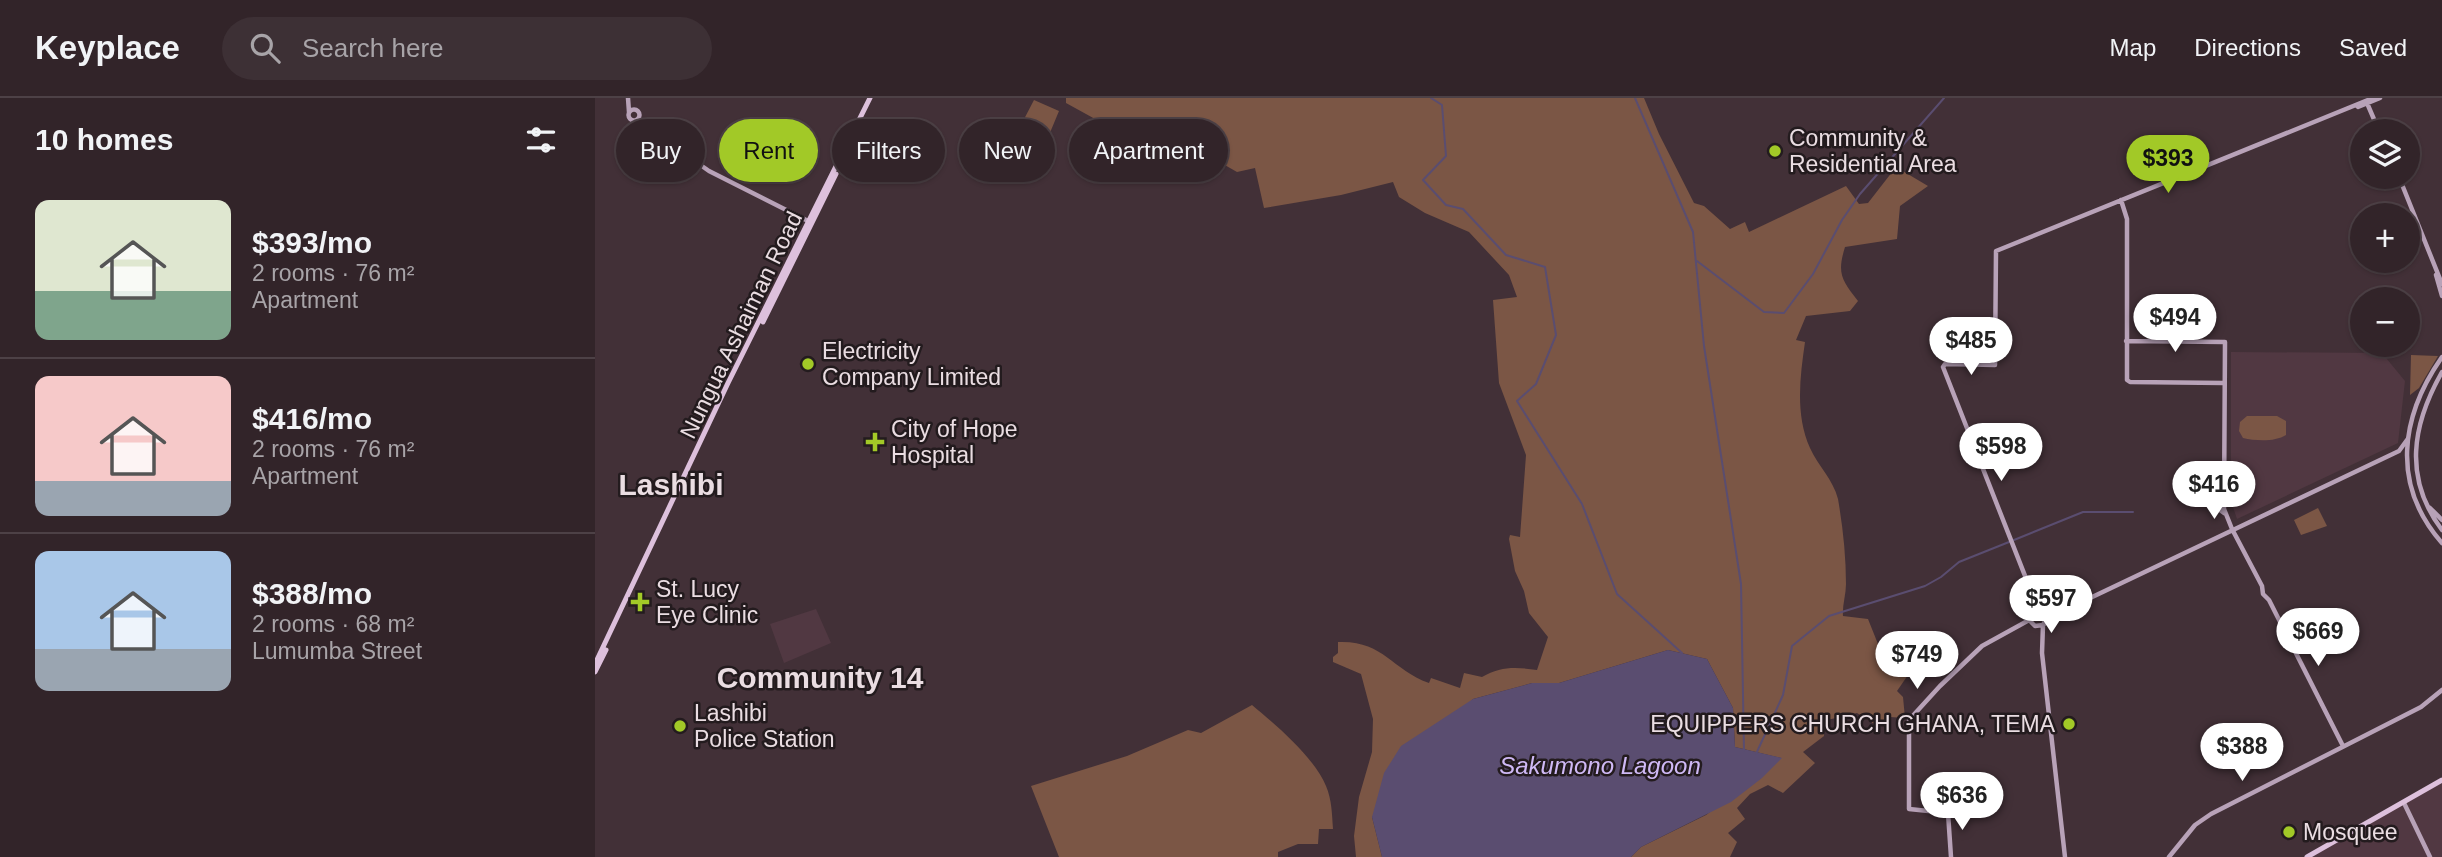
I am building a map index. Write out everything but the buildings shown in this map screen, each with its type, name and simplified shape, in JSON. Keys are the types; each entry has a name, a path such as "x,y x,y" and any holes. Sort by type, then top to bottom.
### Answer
{"main road":[{"name":"Nungua Ashaiman Road","path":"595,664 870,98"},
{"name":"Nungua Ashaiman Road","path":"595,672 809,222"},
{"path":"2307,857 2442,780"}],"street":[{"path":"628,99 638,111 642,124 686,157 720,178 809,222"},
{"path":"628,99 630,119 638,118"},
{"path":"2041,640 2035,626 2036,602 1943,366 1995,365 1996,251 2122,203 2127,198 2369,101 2376,119"},
{"path":"629,113 635,109"},
{"path":"2404,189 2442,284"},
{"path":"2122,203 2127,219 2126,341 2129,381 2224,383"},
{"path":"2431,257 2442,296"},
{"path":"2126,341 2225,342 2225,513 2343,746"},
{"path":"2442,366 2434,368 2417,399 2407,440 2407,463 2416,504 2442,542"},
{"path":"2442,366 2420,421 2415,459 2420,486 2428,507 2442,530"},
{"path":"2022,625 2043,624 2060,612 2399,451 2407,440"},
{"path":"2399,451 2415,459"},
{"path":"2407,463 2415,459"},
{"path":"2224,498 2231,524 2225,534"},
{"path":"2213,505 2225,513"},
{"path":"2428,507 2442,520"},
{"path":"2231,524 2242,526"},
{"path":"1951,857 1948,813 1909,809 1909,720 1982,646 2036,616 2060,612"},
{"path":"2036,616 2045,618 2041,640 2065,857"},
{"path":"2169,857 2195,825 2211,814 2421,707 2442,690"},
{"path":"2403,804 2428,857"}],"shaded area":[{"path":"1066,98 1644,98 1694,203 1704,206 1730,229 1745,222 1749,232 1846,186 1859,204 1868,203 1896,167 1928,186 1900,206 1897,239 1845,247 1841,263 1842,275 1858,301 1850,311 1806,316 1796,340 1805,342 1800,395 1805,435 1838,499 1845,563 1843,616 1868,619 1878,644 1878,654 1886,661 1902,666 1906,671 1908,675 1897,691 1903,697 1905,718 1890,717 1879,727 1857,713 1823,721 1824,736 1803,752 1815,763 1783,793 1768,785 1750,794 1737,808 1745,819 1728,833 1737,842 1730,857 1631,857 1641,847 1706,815 1781,758 1735,747 1733,708 1707,659 1668,650 1559,683 1532,683 1473,699 1372,817 1382,857 1356,857 1354,836 1359,797 1372,752 1373,719 1361,674 1333,662 1333,657 1338,653 1338,642 1377,650 1429,683 1431,678 1460,688 1464,673 1482,677 1509,668 1537,670 1548,637 1529,613 1524,591 1515,571 1509,539 1510,535 1520,537 1526,455 1499,383 1493,300 1517,297 1509,275 1469,232 1425,213 1399,197 1393,182 1341,195 1264,208 1255,168 1237,172 1228,167 1228,119 1095,119 1066,103"},
{"path":"1034,100 1059,111 1055,121 1024,119"},
{"path":"2231,352 2350,353 2350,357 2385,357 2405,381 2398,443 2237,519 2231,501"},
{"path":"2438,356 2419,388 2410,395 2411,357"},
{"path":"2247,416 2277,416 2286,421 2286,435 2265,440 2243,438 2239,431 2240,422"},
{"path":"2318,508 2327,526 2301,535 2294,520"},
{"path":"816,609 831,643 784,663 770,624"},
{"path":"1252,705 1304,753 1326,786 1331,802 1333,829 1319,829 1318,844 1298,844 1278,852 1278,857 1059,857 1031,786 1127,756 1188,730 1201,733"},
{"path":"2442,780 2442,857 2308,857"}],"water":[{"name":"Sakumono Lagoon","path":"1668,650 1707,659 1733,708 1735,747 1782,758 1731,802 1641,847 1631,857 1382,857 1372,817 1384,773 1401,746 1473,699 1532,683 1559,683"}],"waterway":[{"path":"1431,98 1442,105 1446,156 1423,180 1446,205 1463,209 1506,255 1545,267 1556,335 1536,384 1517,401 1582,504 1617,594 1682,653"},
{"path":"1635,98 1693,232 1704,346 1741,584 1744,751"},
{"path":"1697,261 1764,312 1784,313 1813,274 1842,220 1860,194 1944,98"},
{"path":"2014,540 2083,512 2133,512"},
{"path":"1756,754 1783,695 1792,646 1829,616 1925,586 1959,562 2009,542"}],"place":[{"name":"Community & Residential Area","path":"1775,151"},
{"name":"Electricity Company Limited","path":"808,364"},
{"name":"City of Hope Hospital","path":"875,442"},
{"name":"St. Lucy Eye Clinic","path":"640,602"},
{"name":"EQUIPPERS CHURCH GHANA, TEMA","path":"2069,724"},
{"name":"Lashibi Police Station","path":"680,726"},
{"name":"Mosquee","path":"2289,832"}],"district":[{"name":"Lashibi","path":"671,484"},
{"name":"Community 14","path":"820,677"}]}
